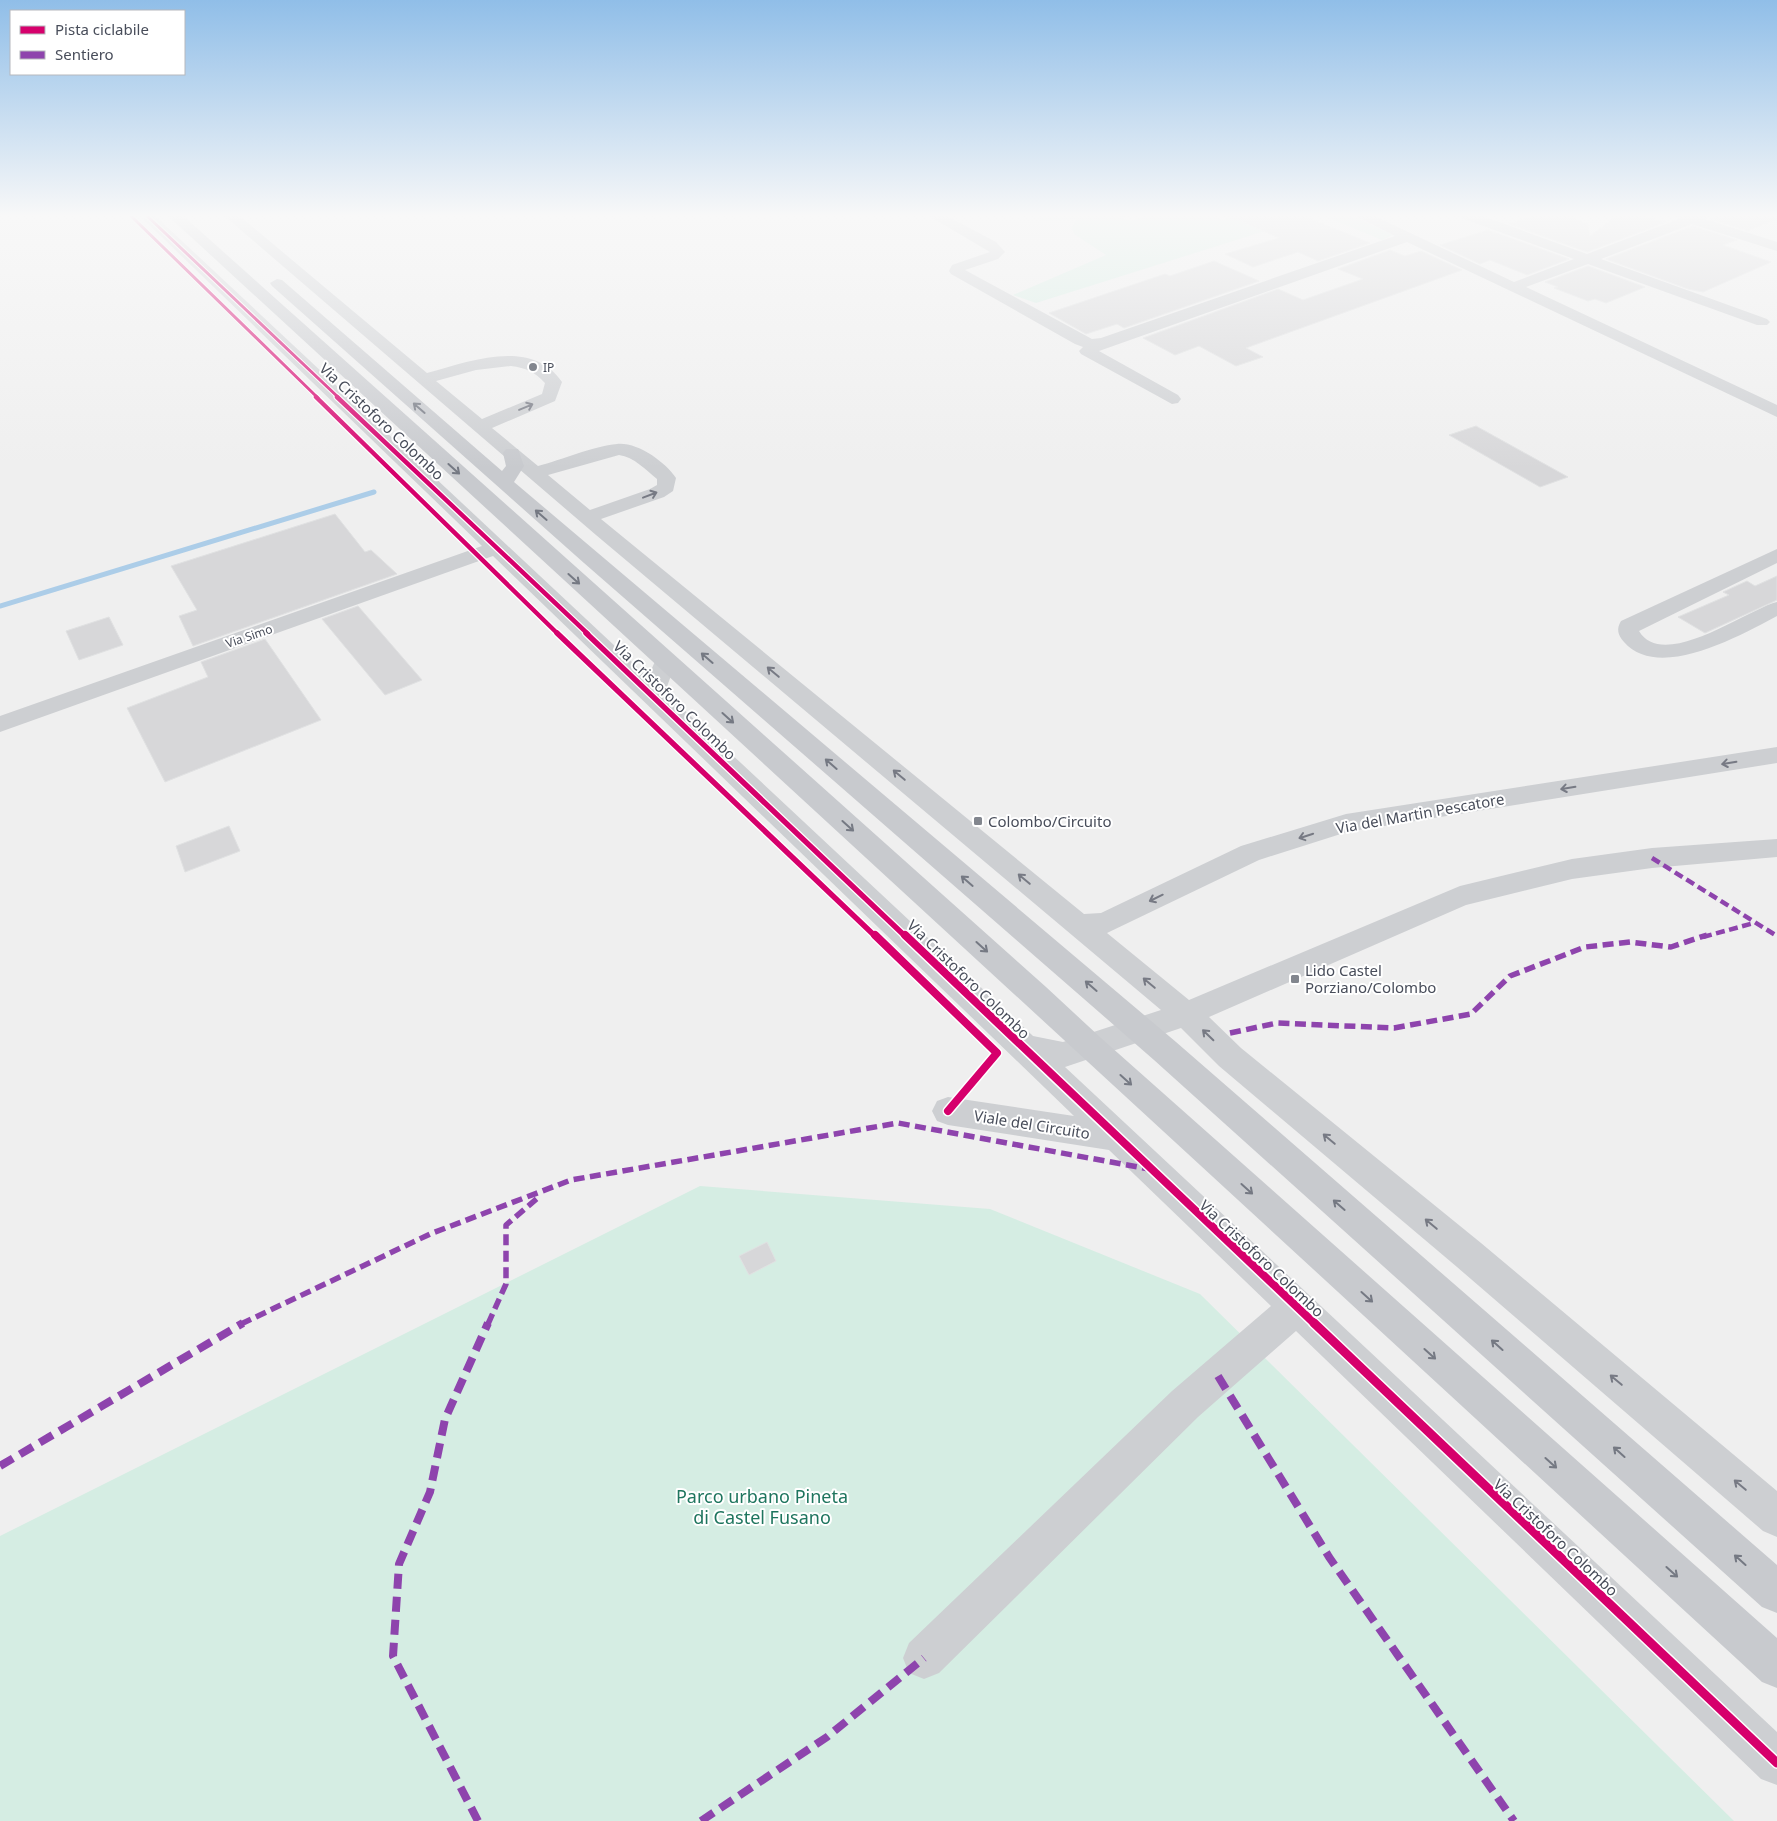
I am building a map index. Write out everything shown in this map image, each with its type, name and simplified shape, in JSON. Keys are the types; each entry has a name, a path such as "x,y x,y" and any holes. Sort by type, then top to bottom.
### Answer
{"main road":[{"name":"Via Cristoforo Colombo","path":"265,298 1036,995 1090,1047 1777,1667"},
{"path":"294,298 504,482 1141,1030 1777,1592"},
{"path":"504,482 515,466 512,453"}],"street":[{"name":"Via Cristoforo Colombo","path":"234,298 1777,1763"},
{"path":"328,298 587,518 1186,1014 1230,1057 1469,1255 1777,1517"},
{"path":"1004,298 1081,341 1092,344 1103,343"},
{"path":"1172,399 1087,352 1103,343 1232,298"},
{"path":"1537,298 1777,412"},
{"path":"1697,298 1762,322"},
{"path":"424,379 506,360 526,360 550,375 554,382 549,397 481,426"},
{"path":"535,473 618,449 629,450 639,455 667,478 666,488 657,493 587,518"},
{"name":"Via Simo","path":"0,724 497,548"},
{"path":"1777,554 1630,626 1628,630 1630,636 1639,644 1654,649 1683,650 1700,646 1777,608"},
{"path":"652,695 666,662"},
{"name":"Via del Martin Pescatore","path":"1080,925 1105,923 1250,853 1346,823 1777,755"},
{"path":"1022,1047 1063,1055 1141,1030 1186,1014 1460,896 1572,869 1652,858 1777,848"},
{"name":"Viale del Circuito","path":"948,1111 1116,1137"},
{"path":"924,1658 1185,1404 1296,1308"}],"green space":[{"path":"1022,298 1052,298 1036,303"},
{"name":"Parco urbano Pineta di Castel Fusano","path":"700,1186 990,1209 1200,1294 1734,1821 0,1821 0,1536"}],"building":[{"path":"1094,298 1210,298 1124,328 1117,324 1086,334 1049,313"},
{"path":"1253,298 1298,298 1303,300 1309,298 1385,298 1246,348 1263,357 1236,366 1199,346 1175,355 1143,338"},
{"path":"1580,298 1618,298 1606,303 1595,299 1588,301"},
{"path":"1476,426 1568,477 1540,487 1449,435"},
{"path":"335,514 365,552 371,550 397,574 193,646 179,616 197,610 171,566"},
{"path":"1777,576 1777,600 1705,633 1678,617 1729,595 1723,592 1747,581 1755,586"},
{"path":"358,606 422,680 385,695 322,619"},
{"path":"109,617 123,645 79,660 66,631"},
{"path":"265,639 321,720 165,782 127,708 208,677 201,662"},
{"path":"229,826 240,851 185,872 176,846"},
{"path":"767,1242 776,1261 749,1275 739,1256"}],"waterway":[{"path":"0,606 374,492"}],"marked path":[{"path":"1652,858 1777,936"},
{"path":"1230,1033 1277,1023 1394,1028 1471,1014 1510,976 1585,947 1630,942 1671,947 1726,929 1754,923"},
{"path":"0,1466 247,1321 430,1234 571,1180 898,1123 1149,1169"},
{"path":"478,1821 393,1656 399,1564 430,1492 445,1419 506,1284 506,1225 540,1196"},
{"path":"1218,1376 1329,1557 1514,1821"},
{"path":"701,1821 827,1737 924,1658"}],"cycle path":[{"path":"215,298 557,633 965,1020 997,1053 948,1111"},
{"path":"234,298 1777,1763"}],"place":[{"name":"IP","path":"533,367"},
{"name":"Colombo/Circuito","path":"978,821"},
{"name":"Lido Castel Porziano/Colombo","path":"1295,979"}]}
